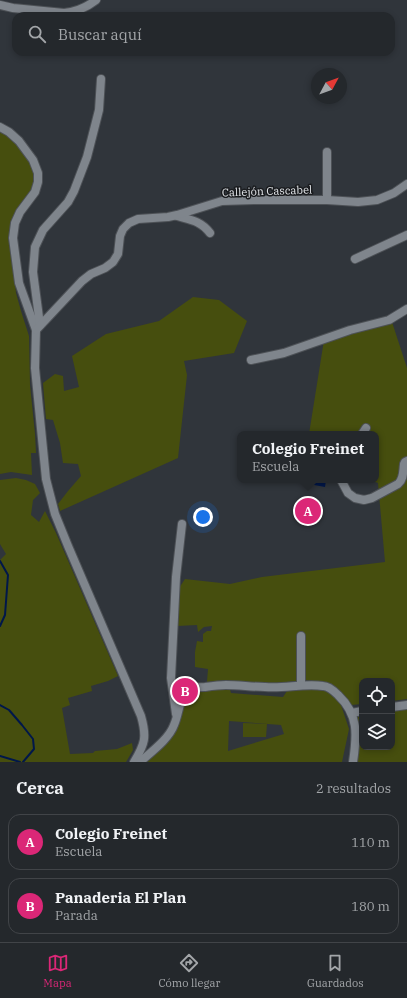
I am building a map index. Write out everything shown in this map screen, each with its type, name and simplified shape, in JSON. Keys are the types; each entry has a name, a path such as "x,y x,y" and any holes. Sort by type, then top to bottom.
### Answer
{"street":[{"path":"0,5 13,8 72,12 96,0"},
{"path":"101,79 99,110 87,157 74,191 68,202 43,230 35,246 33,272 38,327 35,368 46,479 55,514 145,728 145,739 134,762"},
{"path":"0,127 9,132 19,141 33,160 38,173 38,182 34,192 20,212 15,223 13,238 20,283 38,327"},
{"path":"327,152 327,200"},
{"name":"Callejón Cascabel","path":"38,327 82,281 113,262 118,254 120,236 123,229 129,223 138,219 168,217 222,201 254,200 279,203 327,200 358,202 377,200 394,193 407,184"},
{"path":"177,215 200,223 210,233"},
{"path":"355,259 407,235"},
{"path":"251,360 284,353 350,330 389,320 407,309"},
{"path":"343,483 348,493 355,498 364,500 372,498 401,482 404,464 407,461"},
{"path":"176,717 171,678 176,577 182,524"},
{"path":"301,636 301,686"},
{"path":"140,762 169,734 175,724 181,700 186,693 193,688 226,685 274,688 325,686 336,692 344,700 352,713 355,725 356,740 353,762"},
{"path":"395,707 407,705"},
{"path":"352,713 359,712"}],"green space":[{"path":"0,130 11,137 27,157 34,170 35,178 31,190 18,207 10,228 9,243 16,293 29,336 30,385 36,453 31,453 32,475 11,472 0,474"},
{"path":"193,297 219,300 247,321 234,353 184,361 187,375 178,458 60,511 58,504 81,476 78,464 63,463 60,443 53,420 46,419 43,383 55,374 63,376 64,391 79,387 72,356 106,334 159,321"},
{"path":"392,322 407,368 407,699 395,701 395,678 359,678 359,704 351,705 325,682 304,680 260,685 225,680 207,682 208,669 195,667 195,652 197,641 203,642 203,634 207,631 211,631 212,626 204,627 198,632 197,625 177,626 179,588 185,579 230,584 262,577 385,562 378,483 379,431 309,431 324,340"},
{"path":"16,478 35,484 40,493 33,500 31,515 39,522 45,511 118,676 108,681 91,686 92,691 68,698 70,705 62,708 70,754 93,753 95,751 117,749 132,743 133,750 126,762 0,762 0,560 6,554 0,544 0,480"},
{"path":"229,686 231,693 283,697 287,691 305,687 324,689 340,702 349,729 342,762 146,762 155,753 184,704 197,689","holes":["229,721 281,725 284,734 228,751"]},
{"path":"407,709 407,762 355,762 355,715 359,714 359,750 395,750 395,711"},
{"path":"243,723 267,724 266,737 243,737"}],"water":[{"path":"303,483 326,483 325,487"}],"waterway":[{"path":"0,561 8,575 5,615 0,626"},
{"path":"0,705 9,710 33,739 34,749 23,762"},
{"path":"0,756 20,762"}],"place":[{"name":"Colegio Freinet","path":"308,511"},
{"name":"Panaderia El Plan","path":"185,691"}]}
